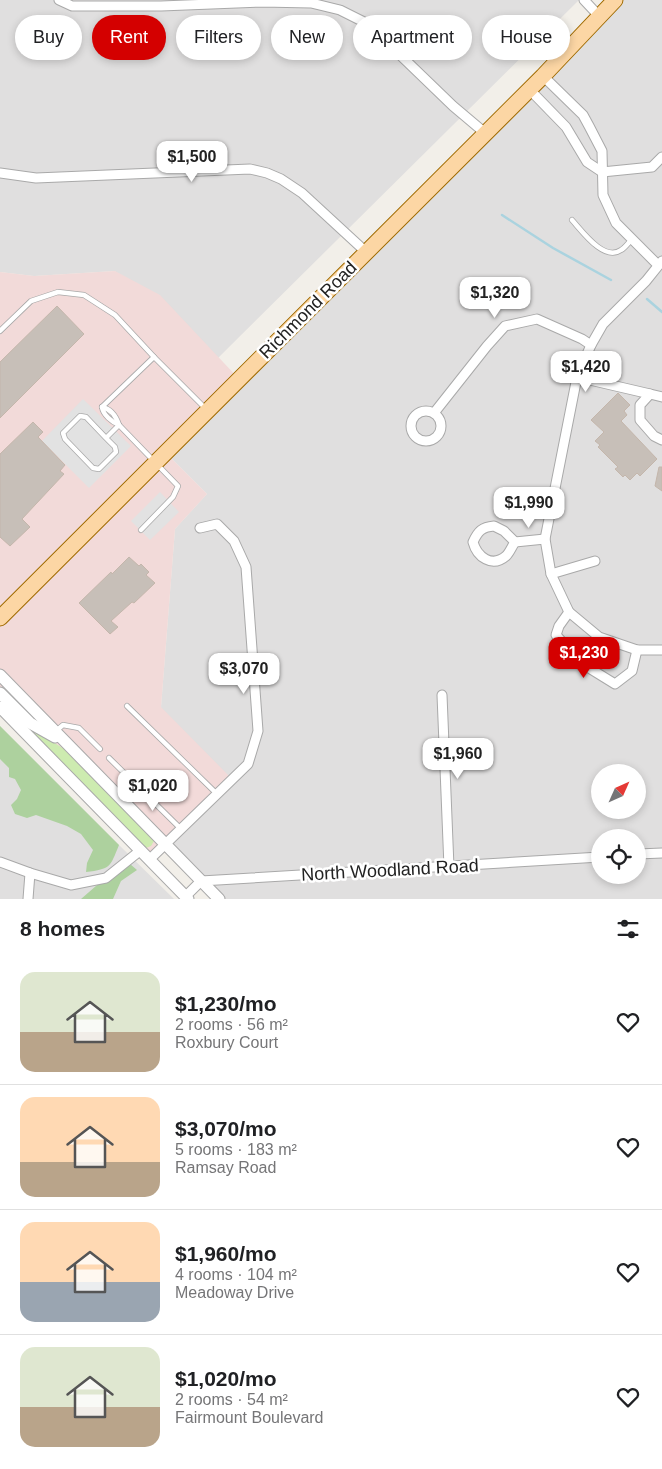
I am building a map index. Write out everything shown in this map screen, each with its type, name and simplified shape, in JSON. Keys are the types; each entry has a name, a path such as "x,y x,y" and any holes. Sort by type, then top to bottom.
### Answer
{"main road":[{"name":"Richmond Road","path":"0,618 484,133 530,90 615,0"}],"street":[{"path":"59,0 72,6 161,6 262,2 311,3 340,10 368,24 484,133"},
{"path":"584,0 599,16"},
{"path":"543,76 583,115 602,151 604,195 616,223 660,264 604,324 591,345 577,377 545,539 551,574 569,612 599,637 637,650 662,650"},
{"path":"530,90 566,127 587,162 602,172 652,167 662,157"},
{"path":"0,173 36,178 250,169 282,179 295,188 366,252"},
{"path":"434,413 505,326 537,318 591,345"},
{"path":"577,377 662,397"},
{"path":"650,394 640,405 640,420 654,436 662,440"},
{"path":"150,859 248,764 258,731 246,567 234,540 217,524 200,528"},
{"path":"494,526 504,531 515,542 507,555 496,561 488,561 480,556 473,542 479,531 486,527 494,526"},
{"path":"515,542 545,539"},
{"path":"551,574 594,561"},
{"path":"569,612 559,626 556,635 581,663 615,684 632,671 637,650"},
{"path":"0,675 219,899"},
{"path":"0,693 30,723 67,744"},
{"path":"442,694 449,867"},
{"path":"0,707 187,898 201,881"},
{"path":"0,862 71,885 106,878 141,850"},
{"path":"646,854 662,853"},
{"name":"North Woodland Road","path":"201,881 591,858"},
{"path":"28,899 30,873"}],"lane":[{"path":"572,220 600,250 612,253 621,251 632,239"},
{"path":"0,331 31,301 58,292 84,296 115,314 154,357 208,411"},
{"path":"142,530 174,497 178,486 119,424 117,418 108,409 102,408 154,357"},
{"path":"80,416 83,416 106,438 115,447 116,452 96,470 65,440 63,433 80,416"},
{"path":"106,438 119,424"},
{"path":"127,706 217,794"},
{"path":"55,732 63,724 79,728 100,749"},
{"path":"109,758 181,829"}],"shaded area":[{"path":"0,0 579,0 564,15 482,15 482,60 518,60 217,359 115,271 34,276 0,272"},
{"path":"615,0 662,0 662,899 219,899 165,843 161,707 175,529 207,494 166,453 556,60 570,60 570,45"},
{"path":"115,271 160,295 239,379 166,453 207,494 175,529 161,707 232,779 150,859 0,707 0,272 34,276"},
{"path":"83,399 131,446 89,488 42,441"},
{"path":"160,492 179,512 150,540 131,521"},
{"path":"0,726 119,845 174,899 0,899"}],"green space":[{"path":"0,697 28,726 64,749 152,836 154,841 151,846 146,848 142,846 0,704"},
{"path":"0,726 119,845 114,858 108,866 100,870 86,872 87,863 93,850 81,834 67,826 36,815 27,818 15,814 11,805 17,799 21,790 15,779 9,777 9,768 0,759"},
{"path":"130,864 137,870 121,881 113,899 81,899 104,879"}],"building":[{"path":"57,306 84,334 0,418 0,362"},
{"path":"618,393 630,405 624,411 627,415 621,421 657,459 640,476 637,473 630,480 625,475 623,477 615,469 618,467 598,447 600,445 595,441 604,432 591,420"},
{"path":"33,422 43,432 38,437 65,465 60,471 64,474 22,519 30,527 10,546 0,537 0,454"},
{"path":"659,467 662,467 662,491 655,486"},
{"path":"129,557 139,566 141,564 149,572 146,575 155,583 111,621 118,627 110,634 79,603"}],"waterway":[{"path":"502,215 553,248 611,280"},
{"path":"647,299 662,312"}]}
